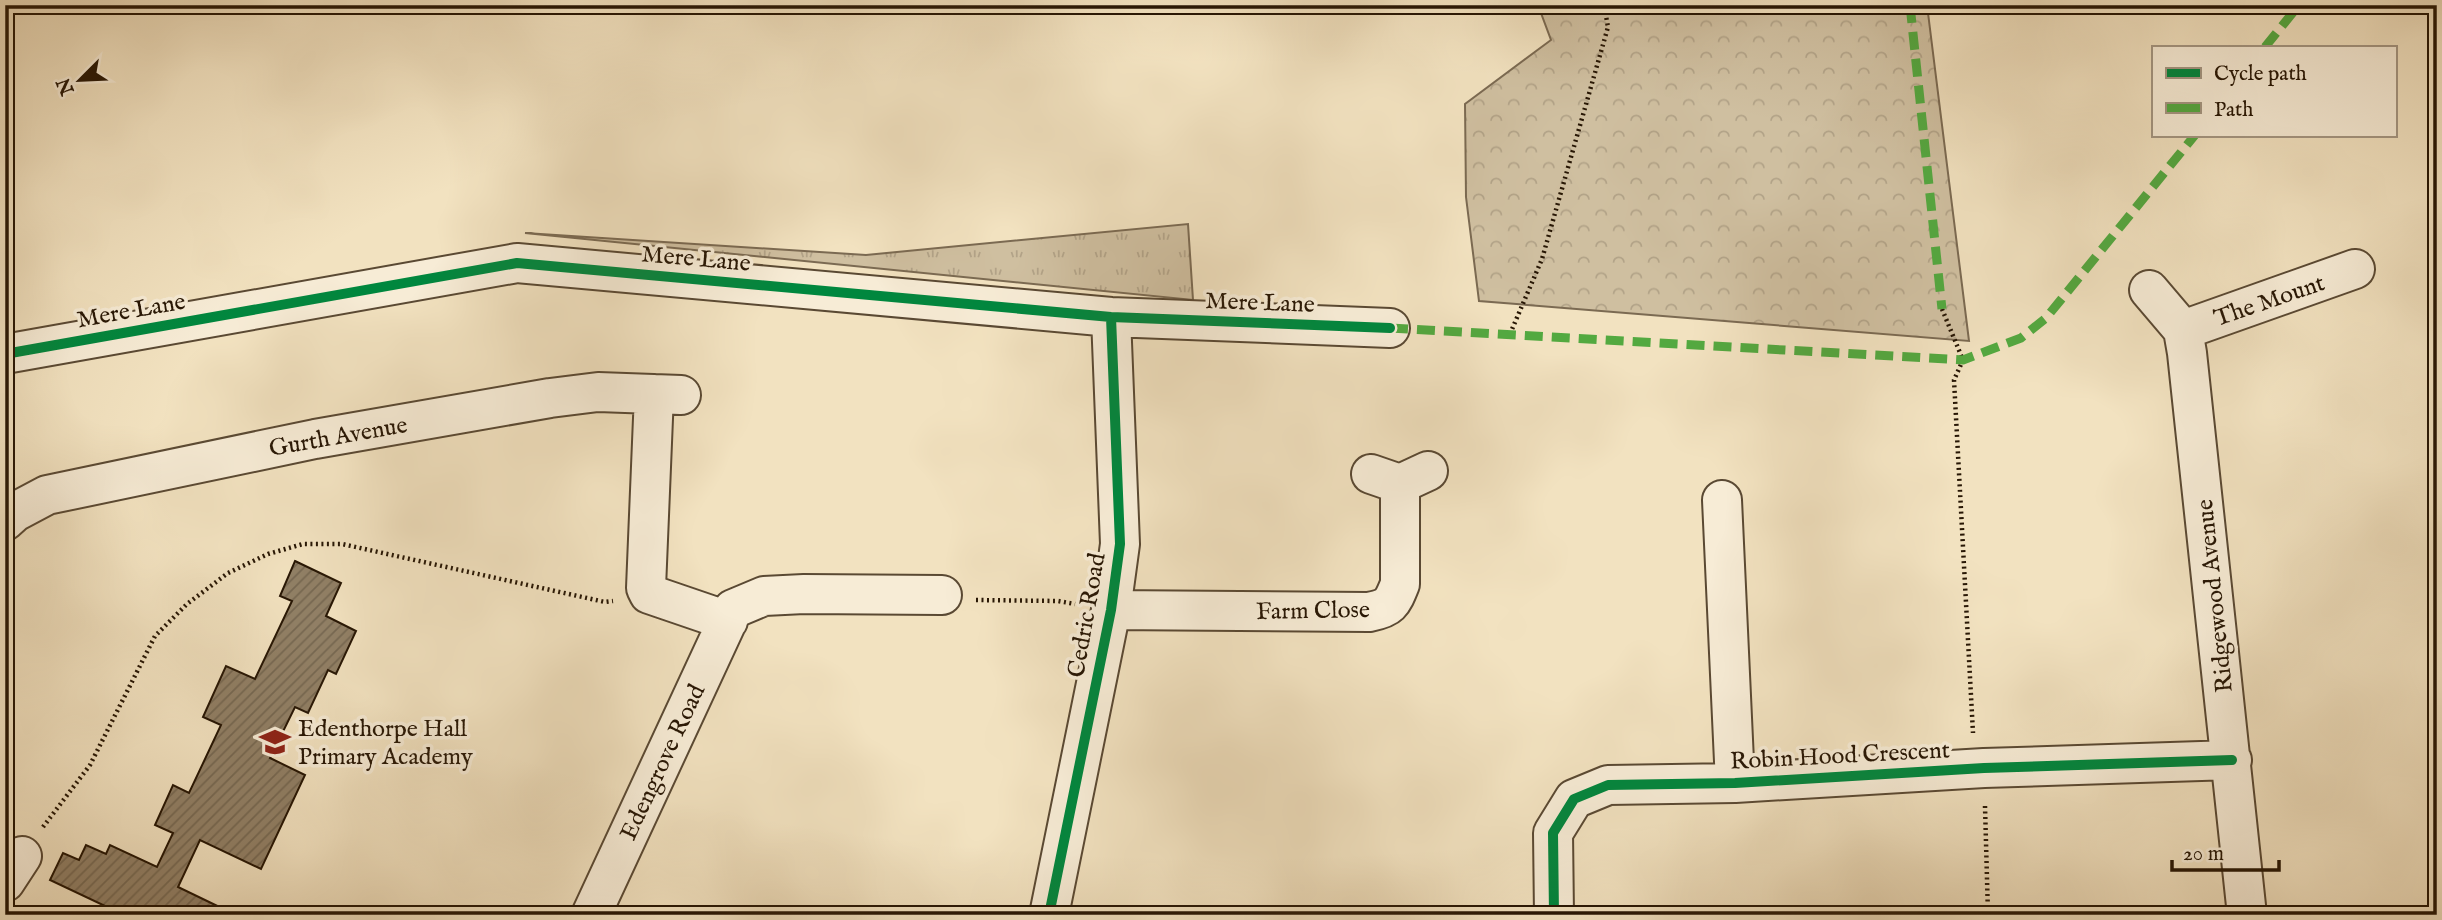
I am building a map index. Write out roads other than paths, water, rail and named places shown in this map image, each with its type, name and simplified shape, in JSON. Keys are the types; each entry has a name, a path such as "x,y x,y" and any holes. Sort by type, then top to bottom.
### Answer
{"street":[{"name":"Mere Lane","path":"5,354 517,263 1111,317 1390,328"},
{"name":"The Mount","path":"2183,330 2355,269"},
{"path":"2149,290 2183,330"},
{"name":"Cedric Road","path":"1049,915 1111,610 1120,544 1111,317"},
{"name":"Ridgewood Avenue","path":"2183,330 2247,915"},
{"name":"Gurth Avenue","path":"5,521 33,501 47,495 315,439 550,398 598,392 667,395 646,588 649,594 730,615"},
{"name":"Farm Close","path":"1111,610 1369,612 1386,608 1394,599 1400,584 1400,477"},
{"path":"1722,500 1735,783"},
{"path":"730,615 764,596 942,594"},
{"name":"Edengrove Road","path":"591,915 730,615"},
{"name":"Robin Hood Crescent","path":"1554,915 1553,833 1574,799 1608,785 1735,783 1984,768 2232,760"}],"place":[{"name":"Edenthorpe Hall Primary Academy","path":"275,742"}]}
